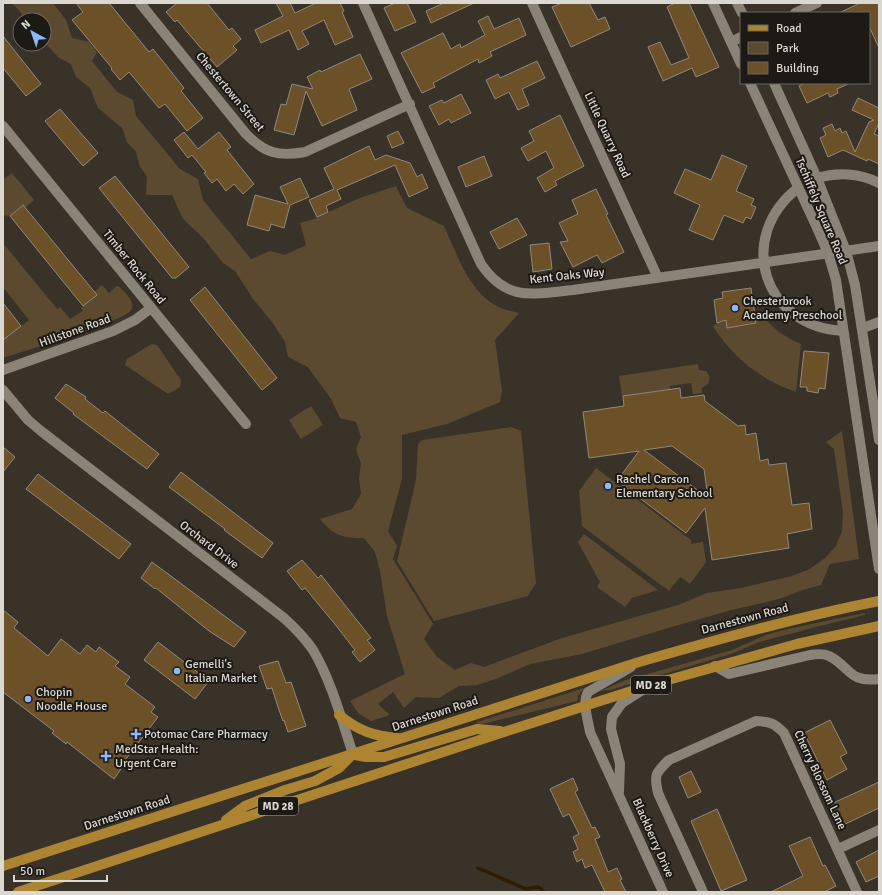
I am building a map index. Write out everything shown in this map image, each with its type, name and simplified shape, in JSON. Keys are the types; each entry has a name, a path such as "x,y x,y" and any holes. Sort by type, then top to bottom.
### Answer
{"main road":[{"name":"Darnestown Road","path":"3,866 639,662 792,620 879,600"},
{"name":"MD 28","path":"18,892 650,685 797,644 879,626"},
{"path":"340,715 352,726 366,732 382,737 404,738"},
{"path":"216,827 245,806 285,790 316,781 339,768 353,754 366,757 384,757 477,730 507,731"}],"street":[{"name":"Chestertown Street","path":"140,3 246,134 255,143 266,150 289,155 305,152 410,104"},
{"name":"Kent Oaks Way","path":"363,3 410,104 481,264 496,282 510,291 524,294 538,294 572,290 879,246"},
{"name":"Little Quarry Road","path":"532,3 658,278"},
{"path":"713,3 740,62"},
{"path":"737,3 742,12"},
{"path":"797,12 817,3"},
{"path":"731,42 740,38"},
{"name":"Tschiffely Square Road","path":"750,84 828,253 836,280 879,568"},
{"name":"Tschiffely Square Road","path":"774,84 817,178 846,251 854,279 863,328 879,440"},
{"name":"Timber Rock Road","path":"3,126 246,424"},
{"path":"817,178 840,174 853,174 879,183"},
{"path":"798,188 781,204 769,223 765,240 764,262 767,277 777,297 800,319 816,326 844,331"},
{"name":"Hillstone Road","path":"3,370 113,331 135,320 151,308"},
{"path":"863,328 879,322"},
{"name":"Orchard Drive","path":"3,390 21,412 40,431 291,624 308,643 317,658 326,677 353,754"},
{"path":"715,666 729,674 810,655 822,654 829,656 858,678 868,680 879,679"},
{"path":"586,705 586,696 588,692 639,662"},
{"name":"Blackberry Drive","path":"619,794 620,764 611,728 612,717 622,703 650,685"},
{"name":"Blackberry Drive","path":"586,705 590,732 663,892"},
{"name":"Cherry Blossom Lane","path":"702,892 658,793 655,780 659,770 669,760 756,722 774,723 784,733 857,892"},
{"path":"838,849 879,830"}],"green space":[{"path":"11,3 53,3 66,20 72,38 89,42 97,52 92,61 117,92 133,100 136,116 180,169 198,179 203,200 251,259 270,251 285,255 306,245 300,223 314,219 357,199 396,186 407,208 444,226 462,267 474,286 482,295 497,306 519,313 495,340 502,391 500,402 447,424 402,435 402,479 388,531 397,546 393,559 433,624 424,639 437,657 455,670 471,663 484,667 562,638 678,605 707,593 741,588 792,576 810,569 825,558 836,546 842,531 843,513 834,449 826,442 842,431 859,559 830,564 821,585 779,599 728,611 582,654 530,664 496,679 477,685 459,686 439,698 416,697 404,708 393,692 378,704 390,715 371,721 358,713 350,701 405,674 387,616 380,571 375,552 364,538 339,535 325,525 320,519 352,509 361,494 359,478 361,464 356,449 361,437 356,422 340,418 331,399 308,367 288,357 285,342 272,322 253,299 235,271 223,263 204,239 183,219 172,195 146,195 147,176 140,167 136,152 127,142 122,128 98,108 90,88 76,77 71,64 59,58 52,51 52,12 20,12"},
{"path":"12,173 34,200 25,208 22,205 8,217 6,215 3,217 3,180"},
{"path":"3,243 57,309 60,307 70,319 83,311 81,308 95,296 93,293 102,285 109,293 117,286 120,287 131,301 131,310 125,315 93,328 3,358 3,335 6,338 29,320 3,287"},
{"path":"763,316 780,333 801,344 796,392 771,381 748,366 729,348 713,326 726,321 727,328 750,325 755,317"},
{"path":"152,344 157,345 181,380 180,387 168,394 125,365 127,359"},
{"path":"698,364 699,370 706,371 710,377 708,384 702,388 702,393 693,394 691,383 670,386 670,389 622,396 619,376"},
{"path":"311,406 323,425 301,439 289,420"},
{"path":"511,427 521,431 536,583 528,596 434,621 397,561 416,480 418,444 422,440"},
{"path":"596,468 691,540 691,544 703,542 706,562 690,584 680,577 669,591 582,526 579,491"},
{"path":"584,534 658,590 632,598 625,607 597,587 600,582 578,542"},
{"path":"864,613 865,615 759,642 731,654 610,690 601,691 623,681 732,650 766,635"},
{"path":"587,687 580,693 577,701 478,725 477,722"}],"building":[{"path":"76,3 109,3 149,52 153,49 184,88 181,91 203,118 187,131 165,104 159,108 129,72 120,80 111,69 112,68 72,20 83,12"},
{"path":"177,3 207,3 229,30 232,28 241,39 233,46 237,50 217,67 177,20 175,22 166,12"},
{"path":"276,3 290,3 295,13 316,3 340,3 344,11 342,12 353,37 335,45 324,20 302,31 309,44 298,50 289,30 261,43 255,30 283,16"},
{"path":"395,3 407,3 416,22 395,31 384,8"},
{"path":"444,3 474,3 431,23 426,11"},
{"path":"562,3 589,3 598,20 605,17 610,29 571,47 552,7"},
{"path":"675,3 689,3 719,67 696,77 692,68 663,81 648,47 660,42 671,65 689,58 667,7"},
{"path":"860,3 879,3 879,48 870,28 870,12 841,12"},
{"path":"488,16 494,29 519,18 526,35 490,52 492,56 479,63 478,59 433,83 435,87 422,93 401,53 443,33 451,49 460,44 461,48 485,35 478,21"},
{"path":"3,36 12,47 12,52 16,52 41,84 26,96 3,68"},
{"path":"360,54 372,79 349,89 357,110 322,126 306,91 294,135 274,130 281,104 286,105 292,84 313,89 307,77 320,70 321,72"},
{"path":"537,61 545,78 522,89 529,105 518,110 509,92 495,99 486,80 498,74 500,78"},
{"path":"803,84 848,84 837,89 838,93 830,97 828,93 807,103 799,86"},
{"path":"461,94 471,113 451,123 449,119 439,125 429,106 442,100 444,103"},
{"path":"858,98 879,108 879,123 874,134 879,136 879,164 868,159 867,161 843,150 828,157 820,138 826,135 823,128 832,124 835,131 840,128 842,133 846,131 855,152 869,122 874,120 852,110"},
{"path":"60,109 98,153 83,166 45,121"},
{"path":"560,115 584,166 555,181 557,185 545,192 537,178 554,168 546,151 528,161 521,148 534,141 529,131"},
{"path":"398,131 404,143 392,148 387,136"},
{"path":"184,132 198,149 219,132 231,147 227,150 254,184 243,194 234,184 226,191 217,179 212,183 204,173 206,172 192,155 188,158 174,140"},
{"path":"369,146 375,160 386,155 410,163 417,177 422,174 428,188 409,197 395,165 337,190 341,199 326,206 328,212 317,217 309,200 334,189 324,168"},
{"path":"722,155 747,166 736,191 754,199 751,205 756,207 751,219 746,217 743,223 724,215 713,240 689,230 700,205 674,193 685,169 711,180"},
{"path":"484,156 492,176 466,187 458,167"},
{"path":"115,176 189,267 176,278 172,278 99,188"},
{"path":"300,178 309,197 290,205 284,228 271,224 269,231 247,225 255,195 288,204 280,187"},
{"path":"596,189 608,214 606,215 624,252 602,263 597,255 573,267 560,242 568,241 559,223 578,214 572,200"},
{"path":"23,205 97,295 83,306 10,216"},
{"path":"517,218 527,235 499,249 490,232"},
{"path":"549,243 552,269 533,272 530,245"},
{"path":"205,287 277,378 262,390 190,300"},
{"name":"Chesterbrook Academy Preschool","path":"751,288 756,323 727,328 726,320 717,323 714,300 723,298 722,292"},
{"path":"3,303 21,326 3,340"},
{"path":"804,351 829,353 825,389 819,388 818,393 807,391 807,387 800,387"},
{"path":"66,384 86,397 85,399 103,413 105,411 159,454 147,469 73,414 74,413 55,398"},
{"name":"Rachel Carson Elementary School","path":"680,388 681,398 704,395 705,401 738,426 745,425 746,435 756,433 760,461 768,459 769,465 786,463 792,505 809,503 812,529 787,534 789,548 712,560 705,508 686,533 617,481 639,451 589,458 583,412 624,406 623,396","holes":["672,446 704,469 708,498 644,450"]},
{"path":"3,447 15,457 3,472"},
{"path":"181,472 273,543 262,558 169,487"},
{"path":"38,474 131,544 119,559 26,489"},
{"path":"302,560 318,578 321,575 371,638 367,640 375,650 360,662 352,652 355,650 334,623 305,588 302,590 287,571"},
{"path":"152,562 246,632 234,647 209,631 156,588 155,589 141,578"},
{"path":"3,610 18,622 14,628 48,656 61,639 80,654 87,645 96,652 99,647 119,662 115,666 130,677 125,684 155,707 151,712 158,717 119,768 121,769 114,779 67,742 66,744 52,733 54,731 3,692"},
{"path":"158,642 209,681 195,699 144,660"},
{"path":"278,661 286,683 291,682 306,726 288,732 272,688 267,689 259,666"},
{"path":"830,720 847,753 840,757 847,769 827,780 804,733"},
{"path":"691,771 701,792 688,798 679,777"},
{"path":"573,778 578,790 575,792 592,828 595,827 600,837 595,839 608,872 617,868 622,879 620,880 626,892 605,892 592,865 585,868 582,859 577,862 573,852 578,849 573,837 579,834 569,814 563,817 550,789"},
{"path":"879,782 879,808 841,826 831,804"},
{"path":"717,809 747,880 721,891 691,821"},
{"path":"810,837 823,866 825,865 836,886 824,892 771,892 803,876 789,846"},
{"path":"879,850 879,876 866,882 856,862"}],"waterway":[{"path":"478,868 526,889 538,887 544,892"}],"place":[{"name":"Chesterbrook Academy Preschool","path":"735,308"},
{"name":"Rachel Carson Elementary School","path":"608,486"},
{"name":"Gemelli's Italian Market","path":"177,671"},
{"name":"Chopin Noodle House","path":"28,699"},
{"name":"Potomac Care Pharmacy","path":"136,734"},
{"name":"MedStar Health: Urgent Care","path":"106,756"}]}
